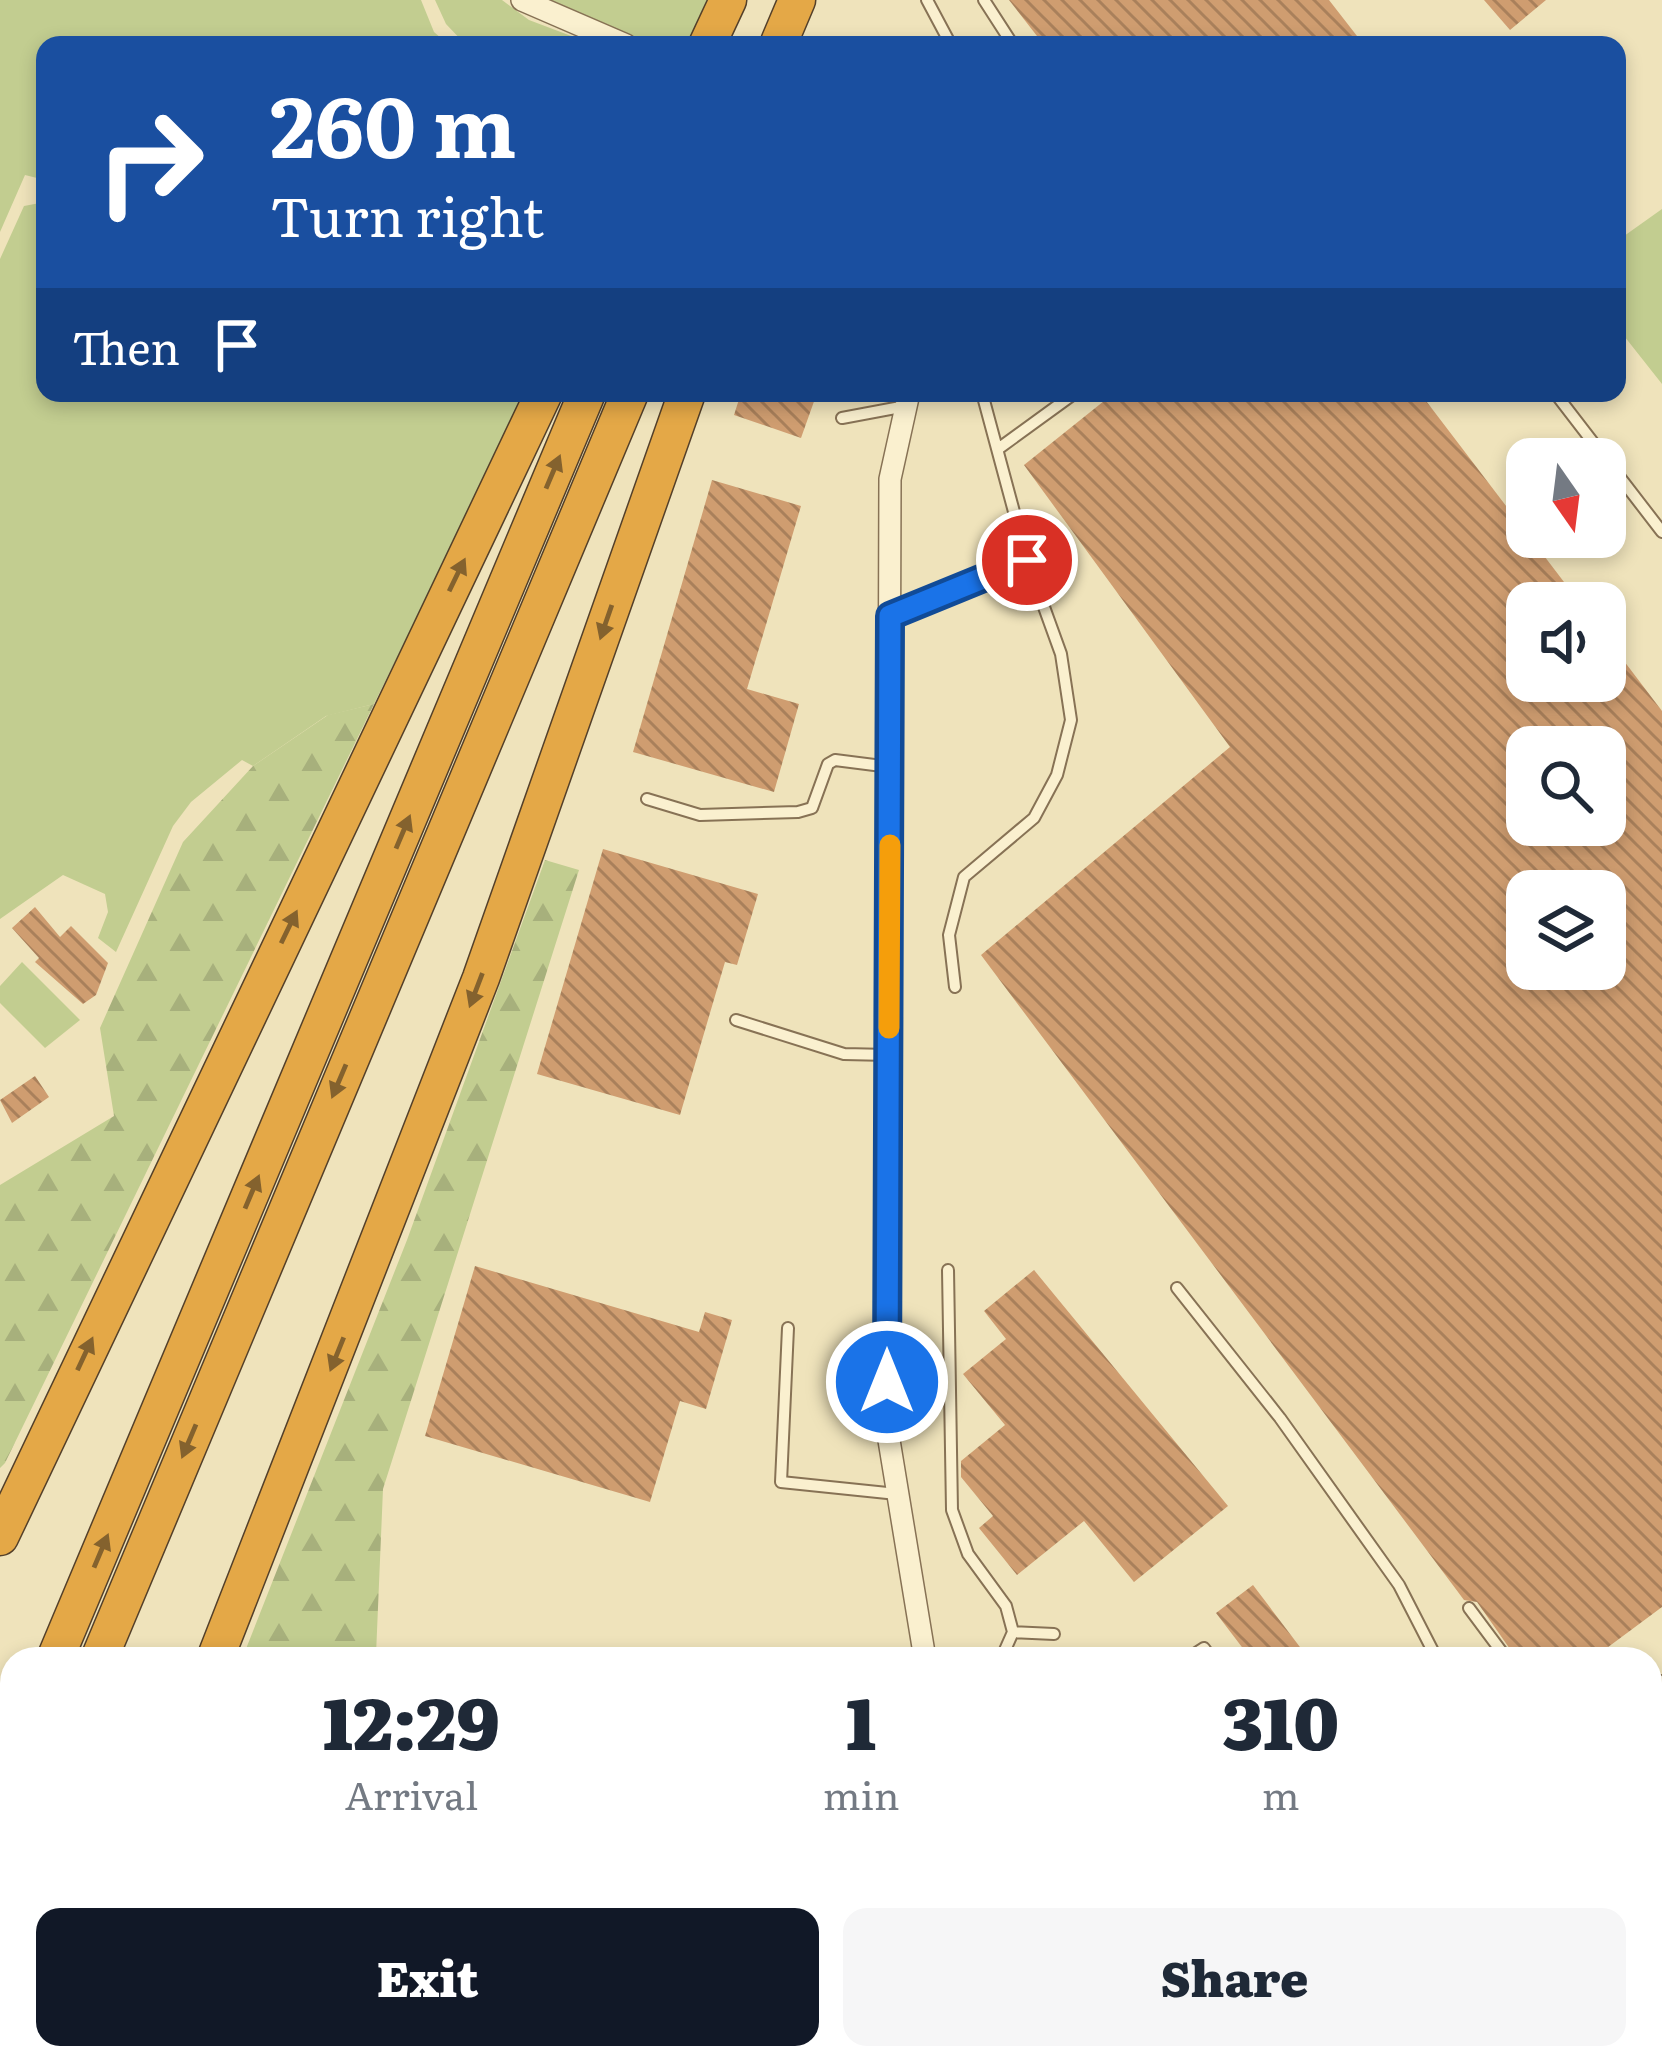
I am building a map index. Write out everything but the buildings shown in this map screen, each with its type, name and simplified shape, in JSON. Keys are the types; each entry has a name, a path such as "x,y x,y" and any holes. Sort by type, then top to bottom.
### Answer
{"highway":[{"path":"711,36 728,0"},
{"path":"736,36 751,0"},
{"path":"782,36 797,0"},
{"path":"808,36 820,0"},
{"path":"0,1537 540,402"},
{"path":"60,1647 582,402"},
{"path":"104,1647 626,402"},
{"path":"220,1647 481,978 684,402"}],"street":[{"path":"522,0 605,36"},
{"path":"908,402 890,479 887,1428 923,1647"}],"lane":[{"path":"927,0 946,36"},
{"path":"984,0 1007,36"},
{"path":"842,418 898,402"},
{"path":"955,987 949,935 964,877 1034,818 1057,775 1071,720 1061,654 1027,560 985,402"},
{"path":"998,449 1063,402"},
{"path":"1562,402 1662,532"},
{"path":"890,616 1027,560"},
{"path":"646,800 700,815 798,812 812,808 828,764 835,760 890,767"},
{"path":"736,1020 844,1054 889,1055"},
{"path":"949,1270 952,1510 968,1554 1006,1606 1013,1632 1006,1647"},
{"path":"1177,1288 1280,1418 1399,1585 1431,1647"},
{"path":"788,1328 781,1482 897,1494"},
{"path":"1469,1608 1499,1647"},
{"path":"1013,1632 1054,1634"}],"green space":[{"path":"0,0 421,0 439,36 36,36 36,178 25,175 0,232"},
{"path":"435,0 502,0 529,20 571,36 457,36"},
{"path":"551,0 712,0 695,36 633,36"},
{"path":"36,204 36,402 524,402 374,704 326,716 253,766 242,760 191,802 173,826 116,952 98,938 108,912 105,894 63,875 0,919 0,259 24,206"},
{"path":"1662,209 1662,384 1626,338 1626,235"},
{"path":"374,704 0,1468 0,1185 114,1116 100,1028 183,842 253,766 328,715"},
{"path":"545,860 579,870 383,1489 376,1647 247,1647 407,1240"},
{"path":"22,962 80,1020 45,1048 0,1003 0,986"}],"slow traffic":[{"path":"889,1028 890,845"}],"route":[{"path":"887,1382 890,616 1027,560"}]}
